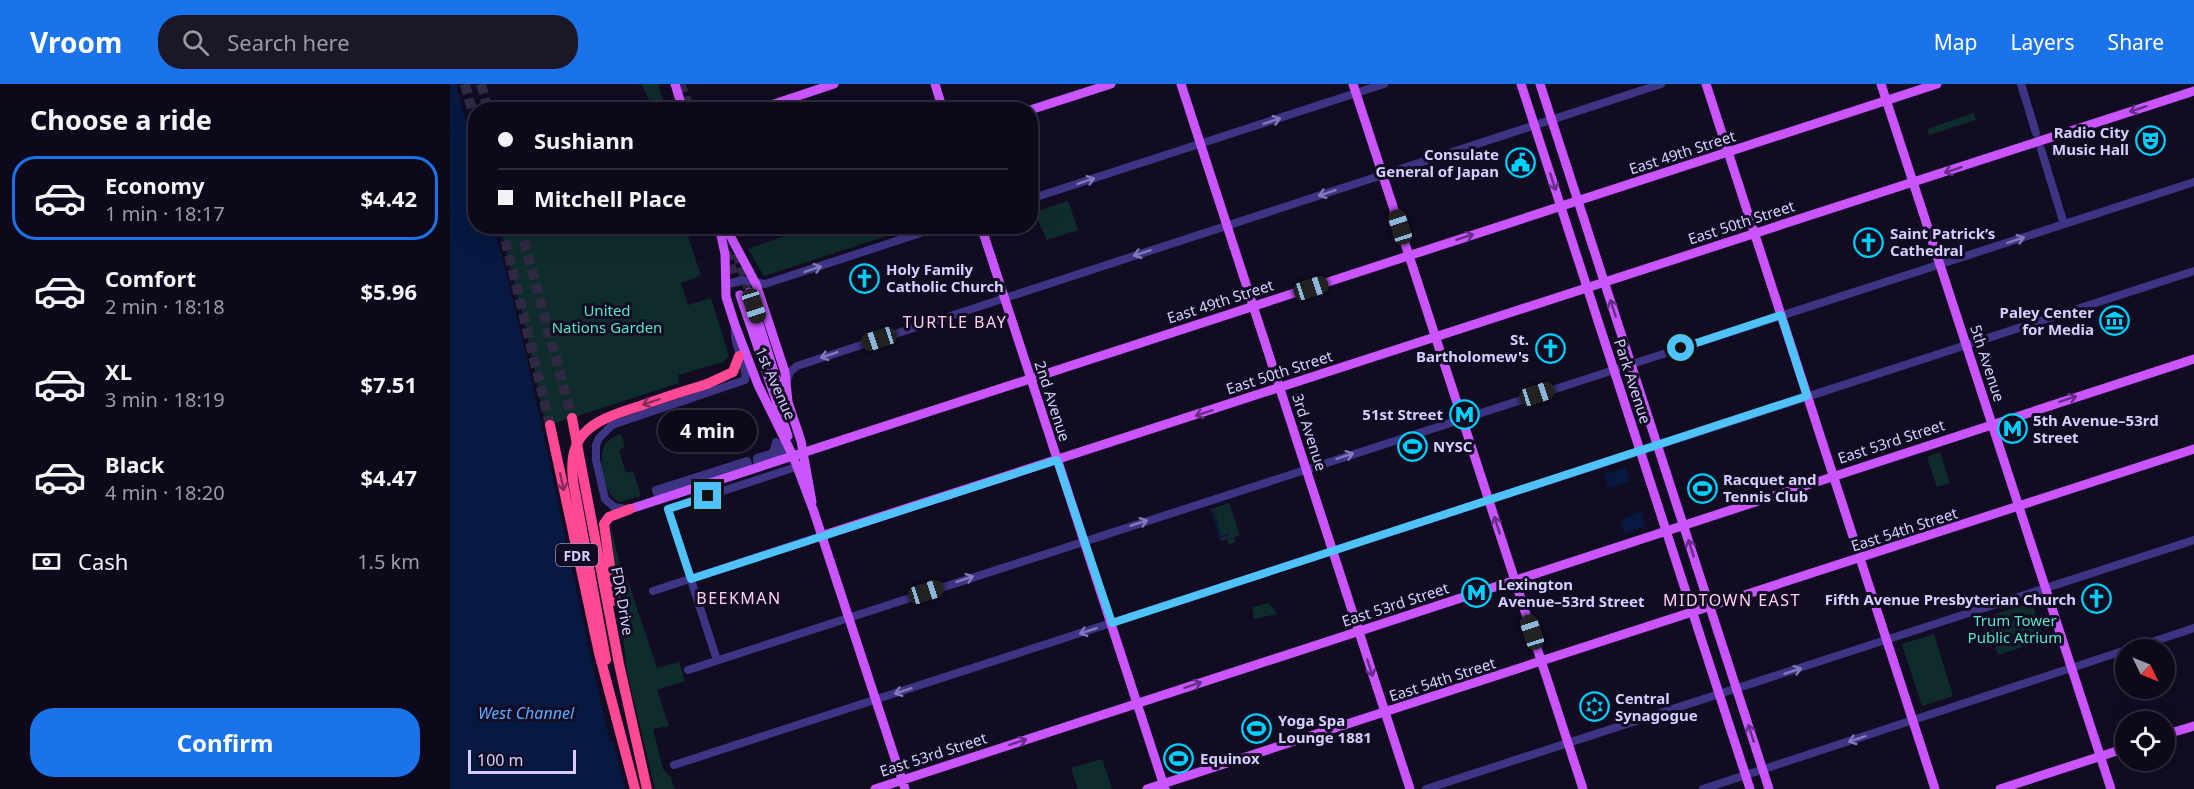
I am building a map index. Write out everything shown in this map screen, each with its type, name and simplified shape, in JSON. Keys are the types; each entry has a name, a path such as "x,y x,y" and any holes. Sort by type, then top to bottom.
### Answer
{"highway":[{"path":"608,684 604,644 571,472 572,456 577,442 589,427 609,416 707,384 733,372 738,366 739,356"},
{"name":"FDR Drive","path":"572,418 614,640 647,789"},
{"name":"FDR","path":"550,425 587,600 635,789"},
{"path":"614,640 615,603 604,524 609,517 630,509"}],"main road":[{"path":"675,84 681,102"},
{"path":"780,102 834,84"},
{"path":"935,84 941,102"},
{"path":"1038,107 1111,84"},
{"name":"3rd Avenue","path":"1181,84 1410,789"},
{"name":"Park Avenue","path":"1521,84 1750,789"},
{"name":"Park Avenue","path":"1540,84 1769,789"},
{"path":"1706,84 1935,789"},
{"name":"5th Avenue","path":"1881,84 2111,789"},
{"name":"East 49th Street","path":"630,509 1937,84"},
{"path":"1355,88 1582,789"},
{"name":"East 50th Street","path":"821,536 2194,91"},
{"name":"1st Avenue","path":"721,234 725,254 726,297 735,325 758,385 797,454 821,536 904,784"},
{"name":"1st Avenue","path":"728,234 786,382 788,402 801,441 796,467 814,512"},
{"name":"2nd Avenue","path":"984,234 1164,786"},
{"path":"749,290 760,347 797,454"},
{"name":"East 53rd Street","path":"875,789 904,784 1138,703 2194,359"},
{"name":"East 54th Street","path":"1147,789 1164,786 2194,449"},
{"path":"2175,732 2194,726"},
{"path":"2000,789 2115,751"}],"street":[{"path":"1038,196 1201,144 1355,88 1384,84"},
{"path":"786,382 790,372 797,366 1661,84"},
{"path":"2021,84 2036,133"},
{"path":"2042,149 2064,224"},
{"path":"688,670 2194,182"},
{"path":"727,284 743,280 749,290 918,234"},
{"path":"674,765 2194,271"},
{"path":"630,509 614,507 603,496 596,445 602,434 612,425 744,381 746,374 734,338 735,325"},
{"path":"747,461 748,464 657,493 656,490 747,461"},
{"path":"717,660 668,509 796,467"},
{"name":"East 50th Street","path":"653,591 821,536"},
{"path":"1426,789 2194,540"},
{"path":"2160,639 2194,628"},
{"path":"1703,789 2115,654"}],"green space":[{"path":"641,84 658,84 664,102 650,102"},
{"path":"1974,113 1976,120 1929,135 1927,129"},
{"path":"1068,201 1078,230 1047,240 1038,221 1038,211"},
{"path":"1732,221 1734,228 1690,243 1688,236"},
{"name":"United Nations Garden","path":"502,234 687,234 701,276 698,275 698,277 681,283 688,305 711,298 729,356 723,362 678,375 679,383 546,426 524,321"},
{"path":"790,234 893,234 764,276 748,249"},
{"path":"621,434 625,447 619,450 626,473 633,471 641,496 620,502 614,499 606,485 602,459 605,445 612,438"},
{"path":"1940,452 1950,483 1937,487 1927,457"},
{"path":"1229,503 1240,535 1234,537 1235,542 1229,545 1227,539 1221,541 1211,509"},
{"path":"610,523 621,569 624,569 657,668 679,662 685,681 657,690 669,726 653,729 663,769 670,776 675,789 655,789 627,672"},
{"name":"Trum Tower Public Atrium","path":"2032,602 2044,640 1998,655 1986,617"},
{"path":"1269,603 1277,614 1254,619 1252,607"},
{"path":"1934,634 1953,696 1922,706 1902,644"},
{"path":"1102,759 1112,789 1078,789 1071,768"}],"water":[{"name":"West Channel","path":"450,84 456,84 468,129 468,234 496,234 526,355 595,678 610,742 614,742 625,789 450,789"},
{"path":"1625,467 1630,481 1609,488 1604,475"},
{"path":"1641,512 1645,526 1624,533 1620,520"}],"waterway":[{"path":"1214,511 1220,537 1229,534"}],"tunnel":[{"path":"465,84 470,102"},
{"path":"481,84 486,102"},
{"path":"681,84 687,102"},
{"path":"504,234 550,425"},
{"path":"522,234 572,418"},
{"path":"727,252 740,295"},
{"path":"737,254 749,292"}],"place":[{"name":"Radio City Music Hall","path":"2150,141"},
{"name":"Consulate General of Japan","path":"1520,163"},
{"name":"Saint Patrick’s Cathedral","path":"1869,242"},
{"name":"Holy Family Catholic Church","path":"865,278"},
{"name":"Paley Center for Media","path":"2115,321"},
{"name":"St. Bartholomew's","path":"1550,348"},
{"name":"51st Street","path":"1464,414"},
{"name":"5th Avenue–53rd Street","path":"2012,429"},
{"name":"NYSC","path":"1412,446"},
{"name":"Racquet and Tennis Club","path":"1702,488"},
{"name":"Lexington Avenue–53rd Street","path":"1477,593"},
{"name":"Fifth Avenue Presbyterian Church","path":"2097,599"},
{"name":"Central Synagogue","path":"1594,707"},
{"name":"Yoga Spa Lounge 1881","path":"1257,729"},
{"name":"Equinox","path":"1179,758"}],"district":[{"name":"TURTLE BAY","path":"955,322"},
{"name":"BEEKMAN","path":"739,598"},
{"name":"MIDTOWN EAST","path":"1732,600"}],"route":[{"path":"708,496 668,509 691,579 1057,460 1112,623 1807,396 1781,315 1681,348"}]}
